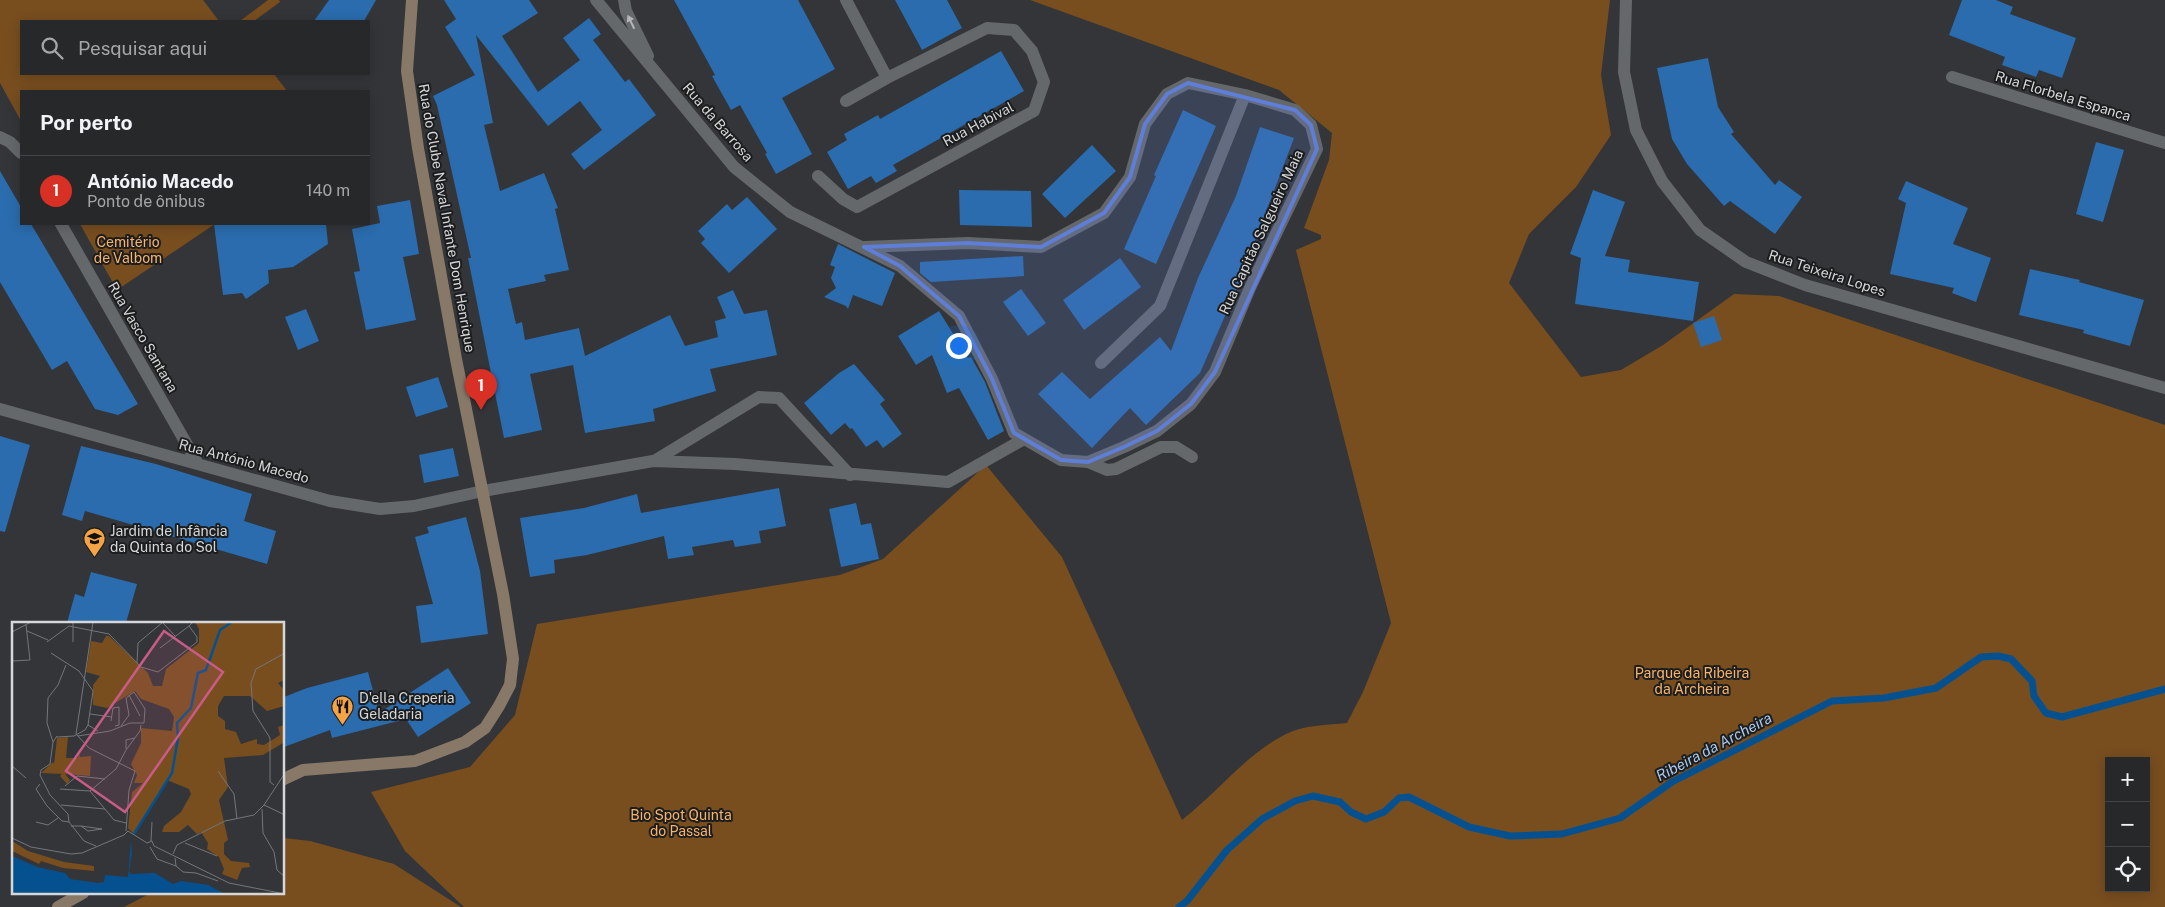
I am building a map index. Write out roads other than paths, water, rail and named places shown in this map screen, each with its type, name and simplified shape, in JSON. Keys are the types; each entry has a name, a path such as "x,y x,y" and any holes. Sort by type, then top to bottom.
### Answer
{"street":[{"name":"Rua do Clube Naval Infante Dom Henrique","path":"285,779 303,770 416,761 466,742 485,728 510,685 513,659 503,594 453,340 407,71 412,0"},
{"name":"Rua da Barrosa","path":"596,0 734,167 790,212 864,246"},
{"name":"Rua da Barrosa","path":"624,0 626,11 657,74"},
{"path":"846,0 887,78"},
{"name":"Rua Teixeira Lopes","path":"1626,0 1624,72 1636,130 1662,182 1700,230 1746,262 1805,285 2165,388"},
{"name":"Rua Habival","path":"818,176 843,199 857,207 1034,111 1044,82 1032,51 1014,30 987,28 887,78 846,101"},
{"name":"Rua Florbela Espanca","path":"1952,78 2165,143"},
{"name":"Rua Capitão Salgueiro Maia","path":"1188,83 1245,95 1295,110 1311,124 1316,149 1250,288 1214,372 1190,404 1157,432 1088,462 1061,460 1014,433 992,379 959,316 900,266 864,246 968,243 1042,246 1104,213 1130,177 1145,124 1167,94 1188,83"},
{"path":"1101,363 1160,306 1245,95"},
{"path":"0,137 10,142 20,152"},
{"name":"Rua Vasco Santana","path":"62,225 198,464"},
{"path":"653,461 758,397 779,398 850,475"},
{"name":"Rua António Macedo","path":"0,410 330,501 380,509 414,506 483,491 653,461"},
{"path":"653,461 735,464 948,482 1024,439"},
{"path":"1088,462 1107,470 1116,469 1161,447 1176,447 1192,457"},
{"path":"58,907 81,894"}],"waterway":[{"name":"Ribeira da Archeira","path":"1179,907 1187,901 1227,850 1262,819 1295,801 1313,796 1340,802 1351,812 1366,819 1384,812 1399,798 1409,797 1469,827 1510,836 1562,834 1620,818 1672,782 1832,701 1884,698 1936,688 1981,657 1998,656 2011,659 2032,681 2034,696 2046,713 2062,717 2165,689"}],"place":[{"name":"António Macedo","path":"481,410"},
{"name":"Jardim de Infância da Quinta do Sol","path":"94,558"},
{"name":"D'ella Creperia Geladaria","path":"343,725"}],"park label":[{"name":"Cemitério de Valbom","path":"128,250"},
{"name":"Parque da Ribeira da Archeira","path":"1692,682"},
{"name":"Bio Spot Quinta do Passal","path":"681,824"}]}
